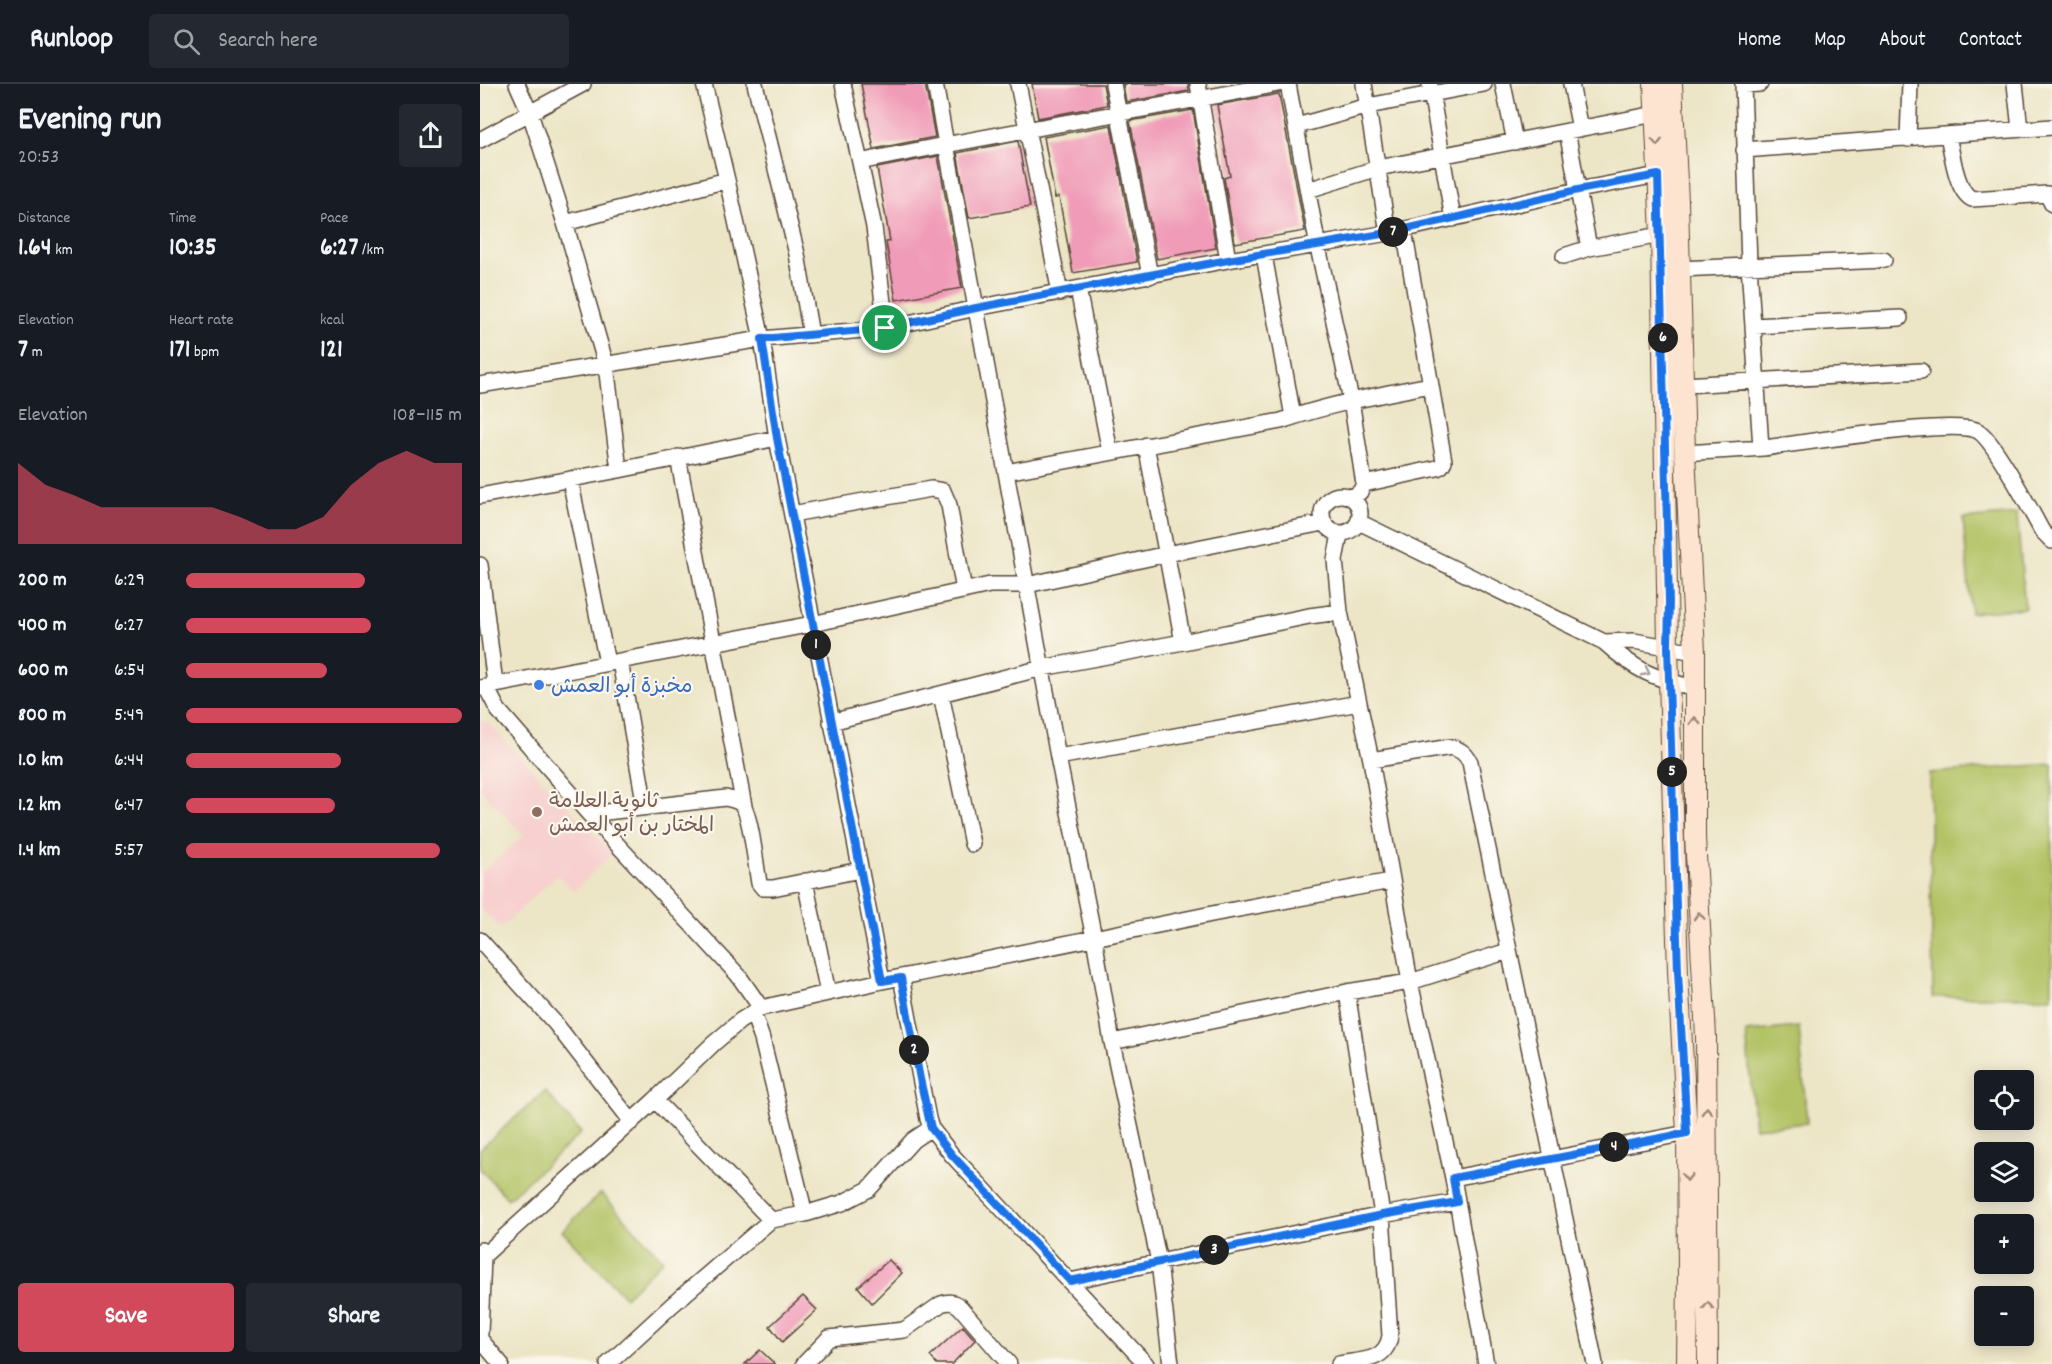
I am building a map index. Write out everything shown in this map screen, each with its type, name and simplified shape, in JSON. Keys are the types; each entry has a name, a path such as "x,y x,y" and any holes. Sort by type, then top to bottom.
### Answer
{"main road":[{"path":"1654,84 1661,235 1668,647 1678,972 1687,1133 1687,1364"},
{"path":"1672,84 1685,453 1695,652 1695,837 1706,1037 1708,1364"}],"street":[{"path":"517,84 530,113 565,223 606,365 619,470"},
{"path":"480,140 583,84"},
{"path":"704,84 762,339 777,438 882,981"},
{"path":"755,84 797,254 811,335"},
{"path":"935,84 1035,637 1112,1042 1159,1262 1171,1364"},
{"path":"1018,84 1060,293"},
{"path":"1113,84 1150,276"},
{"path":"860,162 1119,113 1199,92 1278,84"},
{"path":"1288,84 1318,247 1351,400 1364,484 1360,492 1352,498"},
{"path":"1364,84 1388,233"},
{"path":"1297,126 1431,89 1484,84"},
{"path":"1503,84 1515,142"},
{"path":"1571,84 1578,190 1589,248"},
{"path":"1760,84 1743,85 1749,265 1761,448"},
{"path":"1908,139 1910,84"},
{"path":"2015,84 2020,129"},
{"path":"847,85 874,227 885,328"},
{"path":"1431,89 1453,219"},
{"path":"1199,92 1228,260"},
{"path":"1308,190 1378,168 1655,114"},
{"path":"1744,150 2052,127"},
{"path":"1948,135 1961,188 1968,197 1972,199 2050,197"},
{"path":"480,385 762,339 885,328 976,308 1228,260 1318,247 1404,230 1578,190 1658,175"},
{"path":"565,223 727,180"},
{"path":"1364,484 1441,466 1445,456 1430,386 1404,230"},
{"path":"1564,256 1589,248 1661,235"},
{"path":"1264,255 1293,417"},
{"path":"1679,269 1884,260"},
{"path":"1078,289 1110,452"},
{"path":"1754,326 1900,318"},
{"path":"1684,385 1922,371"},
{"path":"1006,472 1281,421 1351,400 1430,386"},
{"path":"1685,453 1761,448 1945,427 1973,429 1980,432 1998,455 2042,531 2052,541"},
{"path":"480,496 777,438"},
{"path":"1146,446 1183,642"},
{"path":"678,457 759,883 763,888 773,888 860,870"},
{"path":"570,479 645,807"},
{"path":"792,514 931,489 944,490 949,505 964,591"},
{"path":"1342,495 1352,498 1358,504 1359,522 1348,532 1340,534 1330,531 1323,523 1324,504 1332,497 1342,495"},
{"path":"1359,522 1604,642 1626,662 1651,676 1695,688"},
{"path":"487,686 812,624 990,585 1027,585 1323,523"},
{"path":"1340,534 1335,560 1340,612 1371,760 1410,982 1453,1178 1486,1364"},
{"path":"480,565 487,686 498,710 589,814 738,975 757,1010 805,1214"},
{"path":"831,722 1042,668 1340,612"},
{"path":"1604,642 1634,641 1695,652"},
{"path":"941,694 972,844"},
{"path":"1058,757 1359,703"},
{"path":"1371,760 1451,747 1461,750 1470,762 1595,1364"},
{"path":"589,814 726,798 737,800 744,806"},
{"path":"805,881 828,993"},
{"path":"501,1364 480,1337 481,1254 632,1122 713,1044 757,1010 882,981 1391,881"},
{"path":"480,940 555,1023 632,1122"},
{"path":"1112,1042 1347,992 1410,982 1508,951"},
{"path":"901,978 931,1128 947,1149 1146,1364"},
{"path":"1339,1364 1376,1357 1385,1352 1389,1346 1390,1323 1382,1215 1347,992"},
{"path":"655,1100 771,1220"},
{"path":"608,1364 672,1305 771,1220 805,1214 842,1203 869,1189 913,1140 931,1128"},
{"path":"1453,1178 1687,1133"},
{"path":"1070,1281 1382,1215 1457,1202"},
{"path":"804,1364 829,1338 904,1330 941,1304 948,1302 960,1307 1009,1364"}],"shaded area":[{"name":"ثانوية العلامة المختار بن أبو العمش","path":"480,721 487,722 612,853 574,891 557,875 500,928 480,909 480,873 524,836 480,789"}],"green space":[{"path":"2017,514 2025,608 1971,613 1963,519"},
{"path":"2052,764 2052,997 1933,997 1929,773"},
{"path":"1799,1027 1807,1123 1755,1128 1746,1032"},
{"path":"545,1091 581,1133 508,1199 480,1169 480,1149"},
{"path":"601,1193 663,1260 625,1297 562,1231"}],"building":[{"path":"861,84 925,84 935,137 874,149"},
{"path":"1032,84 1103,84 1107,105 1038,118"},
{"path":"1123,84 1188,84 1189,91 1126,102"},
{"path":"1279,94 1305,231 1235,243 1224,178 1230,176 1217,105"},
{"path":"1193,110 1216,248 1157,259 1130,121"},
{"path":"1111,125 1137,262 1073,273 1059,197 1055,198 1044,137"},
{"path":"1018,141 1030,207 969,218 957,153"},
{"path":"938,156 962,288 896,300 886,242 890,241 877,168"},
{"path":"889,1260 902,1273 872,1303 858,1287"},
{"path":"803,1296 817,1310 782,1342 770,1326"},
{"path":"963,1326 975,1340 952,1364 937,1364 930,1356"},
{"path":"760,1350 775,1364 745,1364"}],"place":[{"name":"مخبزة أبو العمش","path":"539,685"},
{"name":"ثانوية العلامة المختار بن أبو العمش","path":"537,812"}],"route":[{"path":"1658,175 1669,602 1668,647 1678,972 1687,1133 1453,1178 1457,1202 1382,1215 1070,1281 942,1144 931,1128 901,978 882,981 812,624 777,438 762,339 885,328 976,308 1228,260 1318,247 1578,190 1658,175"}]}
